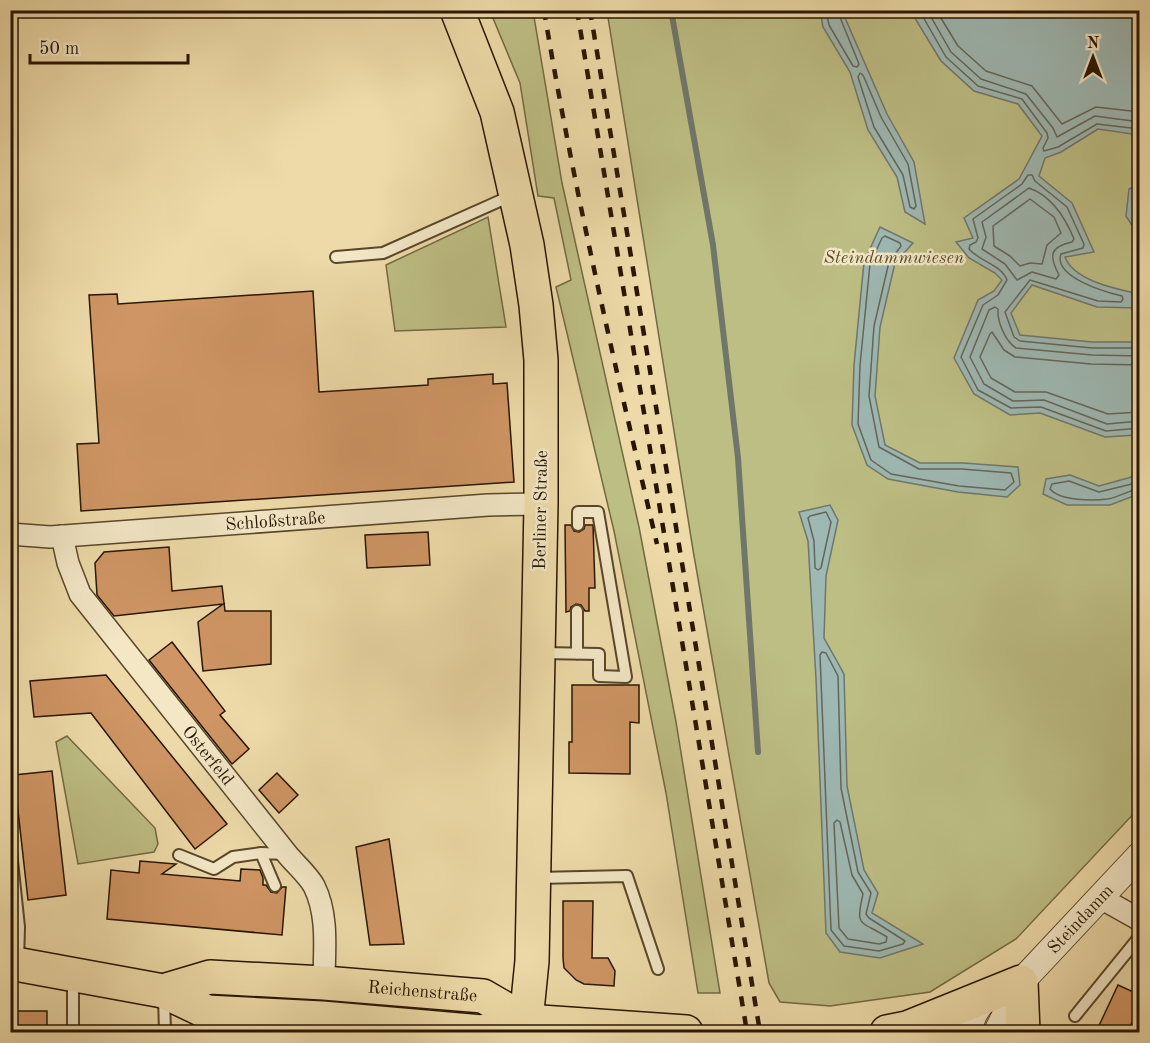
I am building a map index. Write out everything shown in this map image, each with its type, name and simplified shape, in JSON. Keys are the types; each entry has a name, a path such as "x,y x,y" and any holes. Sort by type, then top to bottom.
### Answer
{"main road":[{"name":"Berliner Straße","path":"457,10 497,112 532,275 541,360 541,504 534,878 532,961 525,1027"},
{"name":"Reichenstraße","path":"14,964 163,991 207,1016 359,1022 482,1032 525,1027"},
{"name":"Reichenstraße","path":"163,991 210,977 324,983 483,996 525,1027"},
{"path":"887,1032 907,1028 1021,982 1023,1032"},
{"path":"525,1027 686,1032"}],"street":[{"name":"Schloßstraße","path":"10,534 62,536 476,506 541,504"},
{"name":"Osterfeld","path":"62,536 68,563 80,594 286,854 314,885 320,904 326,944 324,983"},
{"name":"Steindamm","path":"998,1032 1021,982 1140,855"},
{"path":"1099,897 1140,920"},
{"name":"Steindamm","path":"969,1032 971,1018 985,998 1021,982"},
{"path":"359,1022 390,1032"}],"lane":[{"path":"336,257 382,253 516,194"},
{"path":"538,653 599,654 599,676 626,677 598,512 578,512 578,525"},
{"path":"577,611 577,654"},
{"path":"10,842 19,927 14,964"},
{"path":"261,853 275,886"},
{"path":"179,855 214,869 233,857 261,853 286,854"},
{"path":"534,878 627,876 658,969"},
{"path":"1075,1016 1140,936"},
{"path":"72,974 73,1032"},
{"path":"163,991 165,1032"}],"green space":[{"path":"490,11 533,11 562,183 639,527 676,722 720,993 698,993 666,793 614,531 556,287 571,280 554,198 538,196 520,83"},
{"name":"Steindammwiesen","path":"607,11 1139,11 1139,808 1016,939 930,992 830,1006 780,1002 769,983 693,550"},
{"path":"488,217 506,327 395,331 386,265"},
{"path":"67,736 155,828 158,844 154,852 78,864 56,742"}],"water":[{"path":"820,11 842,11 887,114 914,162 925,224 905,212 897,177 868,130 850,72 823,27"},
{"path":"913,11 1139,11 1139,135 1098,129 1061,152 1045,158 1039,176 1072,203 1094,252 1065,257 1070,265 1077,272 1097,283 1139,294 1139,308 1097,307 1032,285 1011,313 1020,335 1092,342 1139,342 1140,433 1137,435 1105,437 1040,413 1010,415 974,394 954,358 978,300 994,291 1002,280 995,273 969,258 956,242 973,238 964,218 1019,179 1042,136 1018,104 974,91 941,61"},
{"path":"1139,184 1139,236 1126,216 1129,189"},
{"path":"880,227 913,243 895,263 880,327 875,396 885,445 920,463 1018,467 1020,485 1007,497 958,492 888,479 867,465 852,425 854,365 864,262"},
{"path":"1070,475 1099,486 1139,475 1139,494 1110,505 1067,505 1043,494 1046,479"},
{"path":"830,505 838,520 826,576 824,638 844,674 847,786 864,870 878,893 872,913 923,944 880,958 840,952 826,933 808,541 799,512"}],"building":[{"path":"313,291 319,392 428,385 428,379 493,374 493,384 507,383 514,482 81,511 77,444 99,443 89,295 117,294 118,304"},
{"path":"565,525 571,525 574,531 579,532 584,529 585,525 593,525 595,588 589,588 589,611 585,611 581,605 576,604 566,612"},
{"path":"428,532 430,565 367,568 365,535"},
{"path":"169,547 172,591 222,586 225,611 271,611 271,664 203,671 198,622 223,604 114,616 97,595 95,563 104,552"},
{"path":"172,642 225,711 220,715 249,749 232,764 149,660"},
{"path":"106,675 227,824 195,849 91,713 34,717 30,681"},
{"path":"572,685 639,685 639,723 630,722 630,774 569,773 569,742 572,742"},
{"path":"52,771 66,895 28,900 14,775"},
{"path":"277,773 298,795 279,813 259,790"},
{"path":"389,839 404,944 370,945 356,847"},
{"path":"140,861 176,864 162,874 240,881 241,869 260,870 263,885 266,885 271,892 277,893 282,887 286,887 282,935 107,919 111,870 139,873"},
{"path":"563,901 593,901 592,958 608,958 615,971 614,986 584,984 576,980 564,968"},
{"path":"1118,985 1140,995 1140,1007 1127,1032 1096,1032"},
{"path":"10,1011 47,1011 47,1032 10,1032"}],"waterway":[{"path":"671,10 713,245 738,458 758,752"}],"railway":[{"path":"544,10 582,212 657,544"},
{"path":"577,10 747,1032"},
{"path":"590,10 760,1032"}]}
